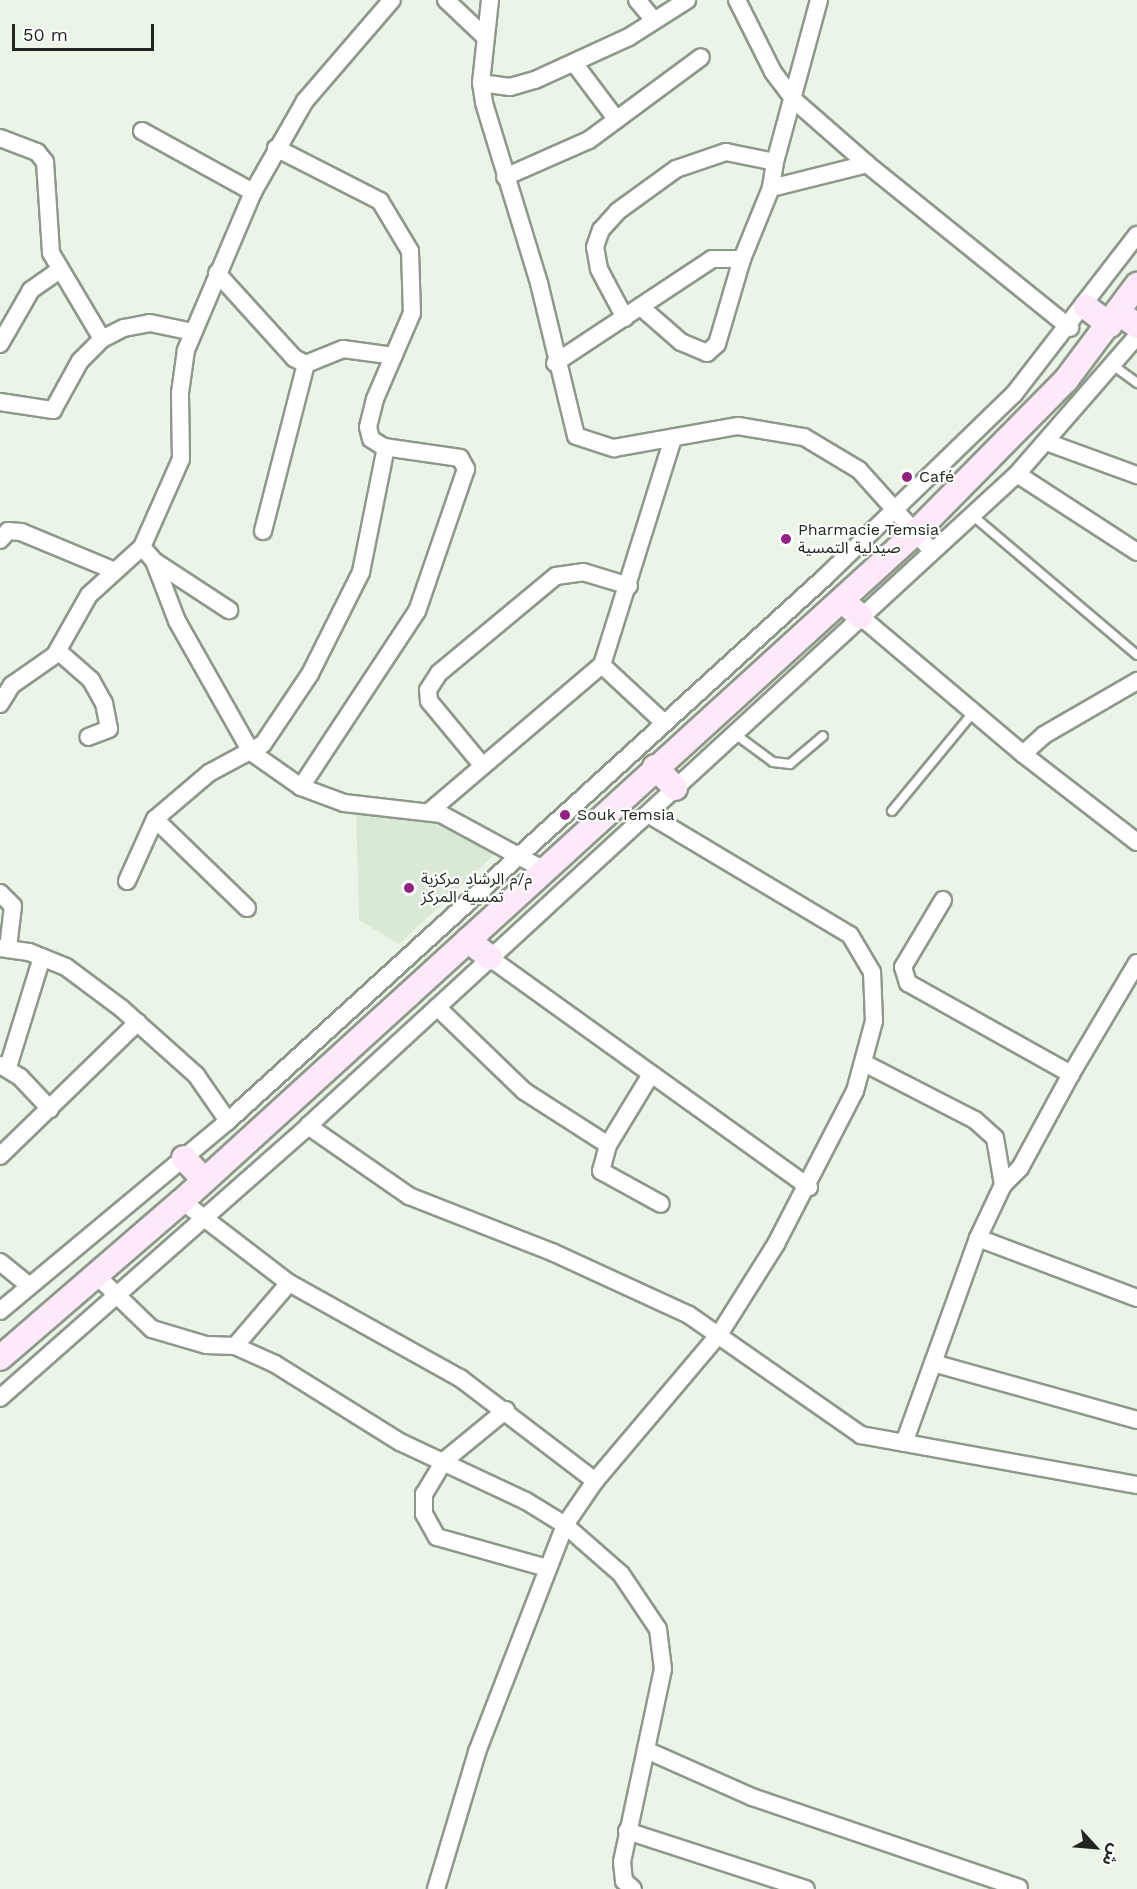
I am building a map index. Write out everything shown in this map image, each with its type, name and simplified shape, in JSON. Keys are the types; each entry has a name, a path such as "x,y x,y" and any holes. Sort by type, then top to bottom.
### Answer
{"main road":[{"path":"0,1358 182,1201 655,767 916,532 1033,415 1122,321 1137,285"},
{"path":"1086,307 1122,321"},
{"path":"842,600 861,618"},
{"path":"655,767 675,788"},
{"path":"468,940 490,958"},
{"path":"184,1158 204,1180"}],"street":[{"path":"0,704 6,680 58,651 89,595 142,547 181,459 180,381 193,332 253,192 276,148 306,101 392,0"},
{"path":"446,0 484,36"},
{"path":"490,0 484,36 481,83 505,177 539,283 569,425 579,440 614,448 738,426 796,434 844,458 895,509 932,551"},
{"path":"637,0 654,20"},
{"path":"481,83 510,87 574,63 687,0"},
{"path":"737,0 773,72 794,100 867,164 1070,328"},
{"path":"642,308 681,342 699,351 713,350 742,258 771,188 775,162 794,100 819,0"},
{"path":"505,177 564,154 617,120 701,57"},
{"path":"574,63 617,120"},
{"path":"142,131 253,192"},
{"path":"0,138 37,152 45,162 46,220 58,271 102,339"},
{"path":"276,148 380,201 400,229 410,251 414,294 368,427 371,440 386,447 460,458 466,469 417,611 301,788"},
{"path":"626,318 605,283 595,247 618,211 676,169 714,153 775,162"},
{"path":"771,188 867,164"},
{"path":"0,1311 27,1284 228,1121 895,509 1014,394 1070,328 1137,235"},
{"path":"555,363 642,308 712,258 742,258"},
{"path":"0,344 31,290 58,271"},
{"path":"217,273 294,358 306,364 343,349 394,356"},
{"path":"0,403 53,410 80,361 102,339 150,323 193,332"},
{"path":"0,1398 308,1126 1017,474 1049,443 1137,336"},
{"path":"263,531 306,364"},
{"path":"429,812 602,665 629,586 673,439"},
{"path":"1049,443 1135,472"},
{"path":"127,881 155,819 209,773 251,752 283,717 351,597 375,514 386,447"},
{"path":"1017,474 1137,552"},
{"path":"0,540 8,531 21,532 115,571"},
{"path":"142,547 154,561 229,610"},
{"path":"154,561 177,621 251,752 301,788 344,803 429,812 518,854 544,870"},
{"path":"482,765 429,700 428,690 439,673 556,576 575,571 629,586"},
{"path":"861,618 972,714 1137,842"},
{"path":"58,651 91,680 104,704 108,729 88,737"},
{"path":"602,665 662,721"},
{"path":"1023,754 1044,735 1137,681"},
{"path":"436,1889 477,1752 544,1567 565,1525 595,1481 720,1333 808,1187 864,1063 876,995 865,951 831,921 648,814"},
{"path":"155,819 247,908"},
{"path":"0,893 13,906 4,948 42,957 66,967 138,1022 196,1075 228,1121"},
{"path":"943,900 903,967 908,983 1071,1074"},
{"path":"42,957 4,1066 50,1109"},
{"path":"490,958 650,1076 808,1187"},
{"path":"904,1443 978,1239 1003,1185 1020,1168 1071,1074 1137,963"},
{"path":"436,1007 524,1091 608,1145"},
{"path":"0,1156 138,1022"},
{"path":"864,1063 989,1130 1003,1185"},
{"path":"650,1076 608,1145 601,1171 661,1204"},
{"path":"308,1126 409,1196 552,1252 720,1333 861,1435 1137,1485"},
{"path":"182,1201 289,1283 460,1378 506,1410 595,1481"},
{"path":"978,1239 1137,1298"},
{"path":"0,1262 27,1284"},
{"path":"96,1275 115,1297 168,1337 235,1346 275,1364 400,1442 444,1461 565,1525 621,1574 658,1629 663,1669 627,1831 626,1886"},
{"path":"235,1346 289,1283"},
{"path":"933,1363 1137,1420"},
{"path":"506,1410 444,1461 424,1494 428,1527 437,1537 544,1567"},
{"path":"646,1750 752,1797 1009,1887"},
{"path":"627,1831 806,1889"}],"lane":[{"path":"1114,366 1137,383"},
{"path":"972,515 1137,655"},
{"path":"892,811 972,714"},
{"path":"735,734 773,762 790,764 823,736"}],"shaded area":[{"name":"م/م الرشاد مركزية تمسية المركز","path":"356,805 447,817 494,855 399,944 359,920"}],"place":[{"name":"Café","path":"907,477"},
{"name":"Pharmacie Temsia صيدلية التمسية","path":"786,539"},
{"name":"Souk Temsia","path":"565,815"},
{"name":"م/م الرشاد مركزية تمسية المركز","path":"409,888"}]}
